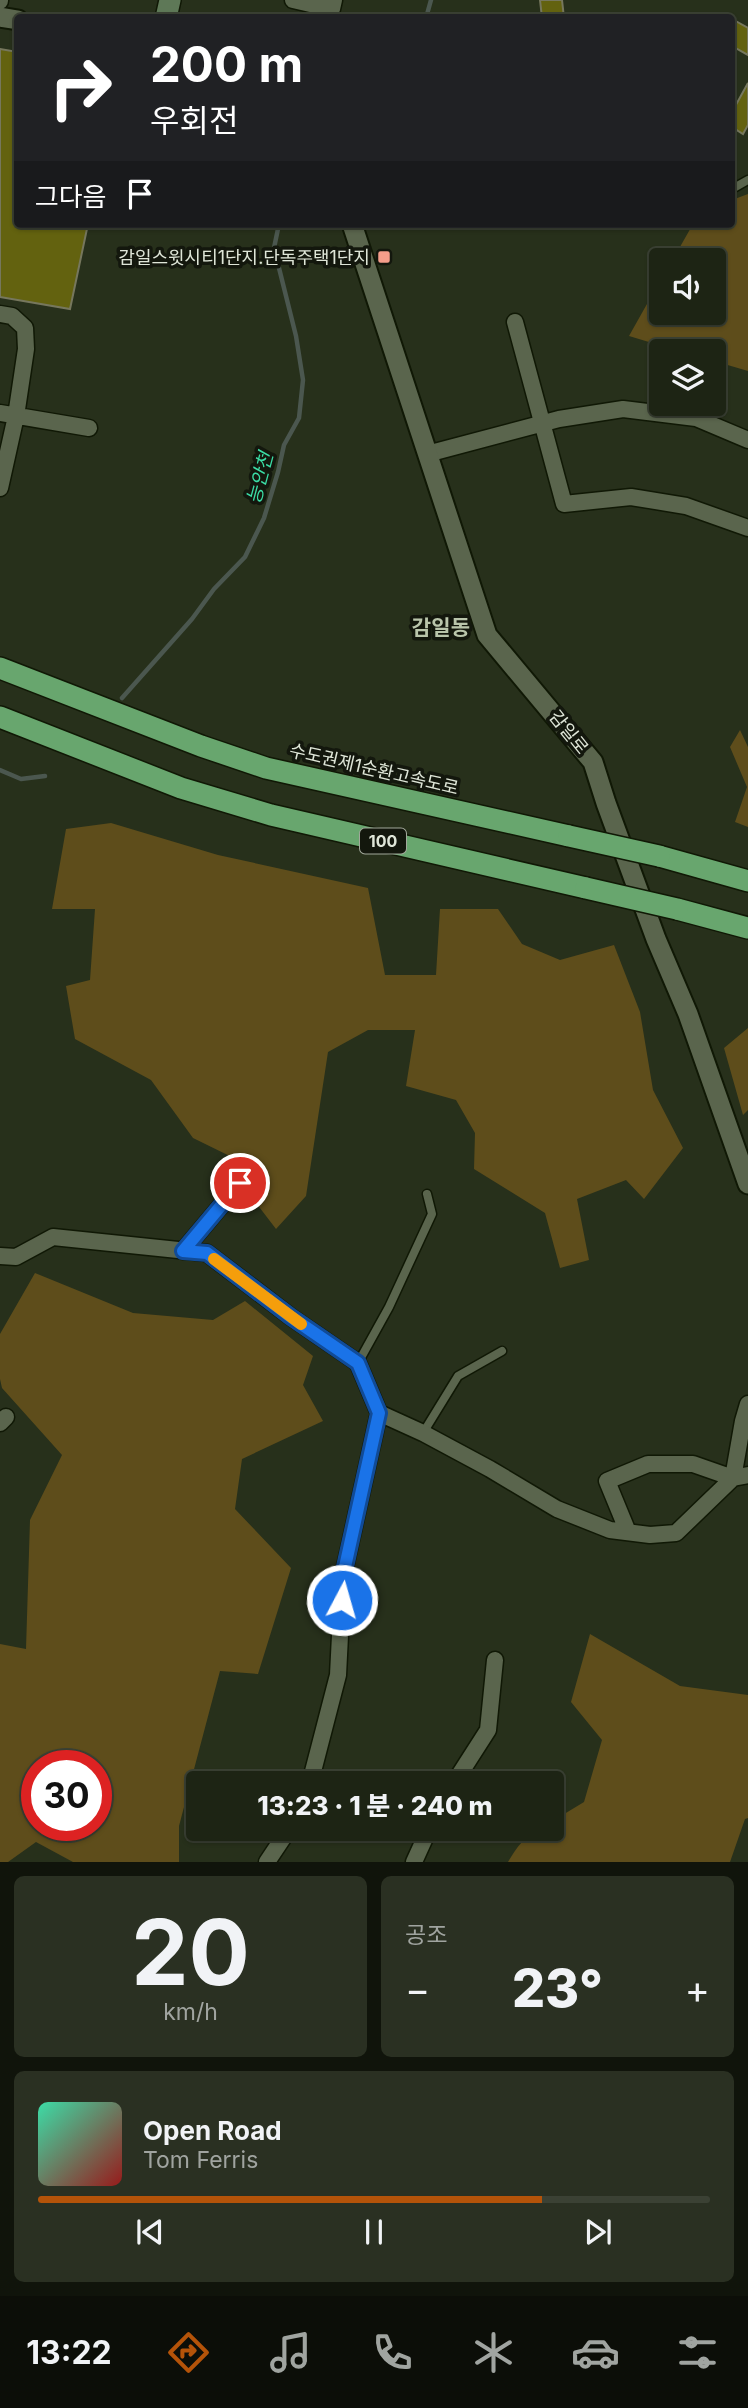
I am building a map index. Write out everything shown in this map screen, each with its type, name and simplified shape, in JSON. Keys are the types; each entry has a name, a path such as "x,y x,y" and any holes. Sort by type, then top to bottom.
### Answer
{"highway":[{"name":"수도권제1순환고속도로","path":"0,668 201,746 266,768 659,856 748,881"},
{"name":"100","path":"0,717 181,788 271,815 677,909 748,928"}],"street":[{"path":"293,0 332,9"},
{"name":"감일로","path":"353,228 487,635 593,762 656,939 688,1014 748,1184"},
{"path":"0,314 12,316 25,328 26,349 8,414 0,488"},
{"path":"515,322 564,504 631,497 686,506 747,527"},
{"path":"427,454 543,423 623,409 696,418 748,440"},
{"path":"8,414 89,428"},
{"path":"183,1251 240,1183"},
{"path":"0,1256 16,1257 53,1237 207,1253 291,1317 358,1363 379,1413 343,1576 338,1675 313,1771"},
{"path":"379,1413 490,1469 557,1509 610,1530 650,1535 676,1533 741,1477 743,1421 748,1405"},
{"path":"628,1532 607,1481 648,1464 693,1464 741,1477"},
{"path":"462,1771 488,1730 495,1660"},
{"path":"267,1862 281,1841"},
{"path":"414,1862 424,1841"}],"lane":[{"path":"358,1363 390,1307 432,1214 427,1194"},
{"path":"423,1433 458,1377 502,1351"}],"shaded area":[{"path":"748,194 748,371 726,365 726,339 649,339 649,342 629,336 649,300 649,325 726,325 726,248 679,248 691,228 735,228 735,199"},
{"path":"740,730 748,747 748,827 735,822 747,787 730,747"},
{"path":"111,823 218,855 368,888 385,975 436,975 440,909 498,909 522,944 560,960 614,945 640,1012 653,1090 683,1148 644,1199 626,1180 577,1199 589,1260 560,1268 545,1213 474,1169 475,1133 456,1100 406,1086 415,1030 368,1030 328,1052 306,1196 276,1229 250,1195 246,1164 193,1138 151,1080 75,1039 66,986 90,980 95,909 52,909 66,829"},
{"path":"748,1028 748,1110 743,1115 724,1048"},
{"path":"35,1273 133,1313 213,1320 245,1301 313,1356 303,1385 323,1421 242,1459 235,1509 291,1568 258,1674 220,1671 194,1771 186,1771 186,1800 179,1826 179,1862 73,1862 36,1842 8,1862 0,1862 0,1644 26,1649 30,1520 62,1455 2,1388 0,1334"},
{"path":"590,1634 680,1686 748,1695 748,1818 745,1819 730,1862 508,1862 523,1841 564,1841 564,1814 584,1802 602,1740 571,1702"}],"building":[{"path":"540,0 562,0 564,14 542,14"},
{"path":"735,21 748,28 748,55 735,48"},
{"path":"0,49 14,51 14,228 87,228 70,309 0,297"},
{"path":"748,83 748,125 743,134 735,129 735,107"}],"waterway":[{"name":"능안천","path":"427,14 431,0"},
{"name":"능안천","path":"122,698 192,619 214,589 245,557 264,518 284,445 299,418 303,380 296,336 274,248 278,228"},
{"name":"능안천","path":"0,770 21,779 45,776"}],"slow traffic":[{"path":"214,1259 301,1324"}],"place":[{"name":"감일스윗시티1단지.단독주택1단지","path":"384,257"}],"district":[{"name":"감일동","path":"441,627"}],"route":[{"path":"240,1183 183,1251 207,1253 291,1317 358,1363 379,1413 343,1576 342,1600"}]}
